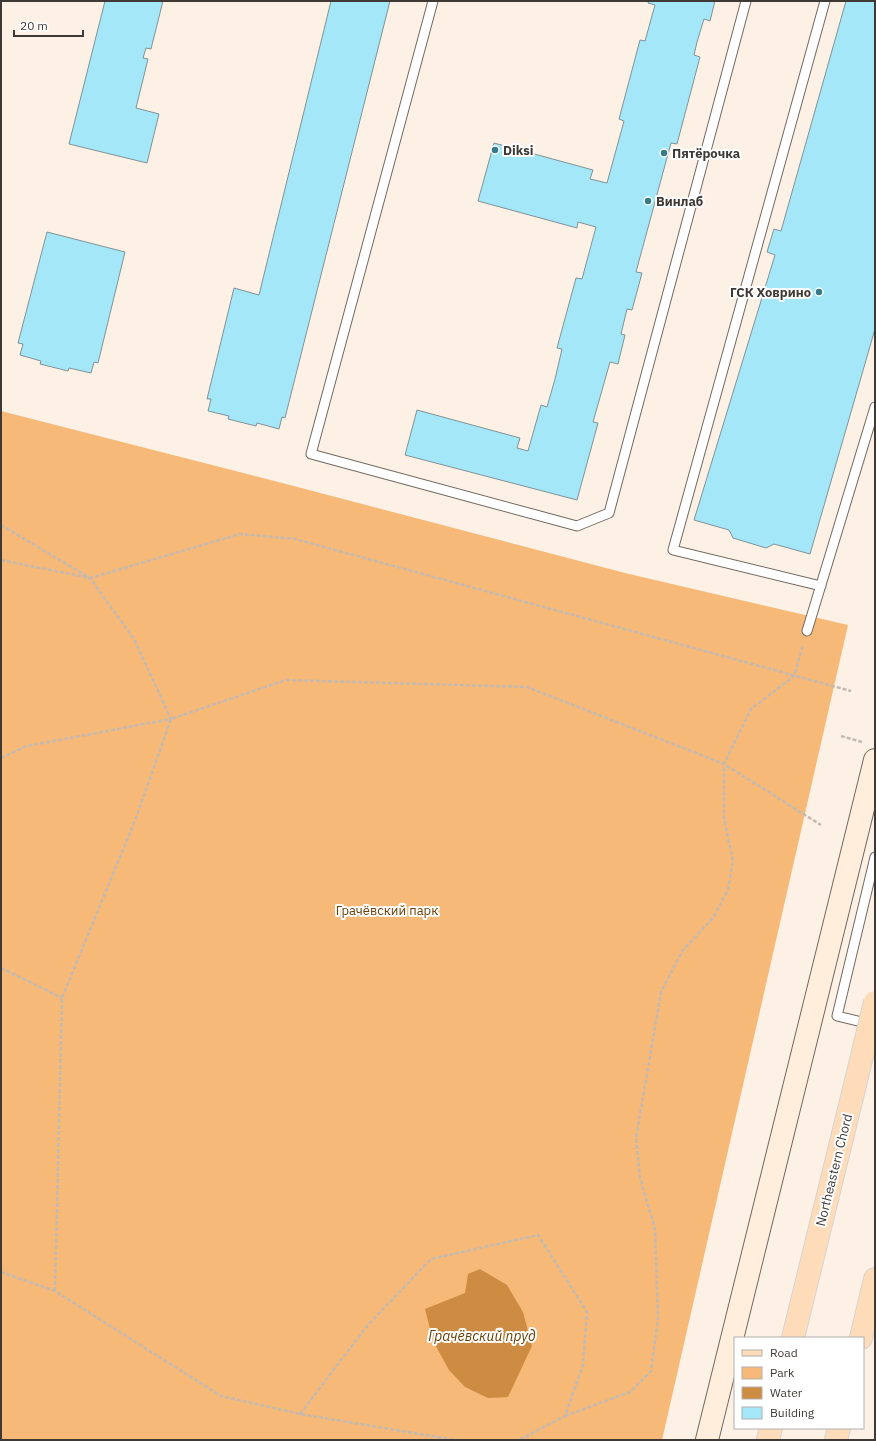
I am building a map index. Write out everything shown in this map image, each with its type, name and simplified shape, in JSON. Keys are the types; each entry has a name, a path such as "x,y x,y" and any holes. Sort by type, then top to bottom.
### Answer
{"main road":[{"path":"707,1440 872,752"},
{"name":"Northeastern Chord","path":"793,1337 875,1002"},
{"path":"861,1337 875,1279"},
{"path":"768,1440 771,1429"},
{"path":"836,1440 839,1429"}],"lane":[{"path":"433,1 311,454 578,526 609,513 746,1"},
{"path":"821,586 673,550 825,1"},
{"path":"807,632 875,407"},
{"path":"875,857 837,1016 875,1026"}],"path":[{"path":"1,524 90,578 134,639 171,719 136,818 62,998 55,1291"},
{"path":"1,560 90,578 240,534 295,539 851,691"},
{"path":"519,1440 565,1416 630,1392 651,1371 658,1318 655,1229 640,1178 636,1138 661,992 683,950 714,918 728,890 733,861 724,819 724,764 751,709 794,676 807,632"},
{"path":"1,758 26,746 171,719 286,680 527,687 724,764 821,825"},
{"path":"841,736 872,752"},
{"path":"1,968 62,998"},
{"path":"300,1414 367,1326 431,1258 538,1235 587,1312 583,1365 565,1416"},
{"path":"1,1272 55,1291 220,1396 300,1414 455,1440"}],"green space":[{"name":"Грачёвский парк","path":"1,411 625,573 848,625 662,1440 1,1440"}],"water":[{"name":"Грачёвский пруд","path":"480,1269 507,1285 523,1312 532,1346 508,1397 488,1398 465,1387 449,1370 433,1341 425,1309 465,1293 468,1274"}],"building":[{"path":"105,1 163,1 151,49 146,48 143,58 148,59 136,108 159,114 147,163 69,144"},
{"path":"331,1 390,1 285,418 282,417 279,429 257,423 256,426 228,419 229,416 208,411 211,399 207,399 234,288 259,295"},
{"path":"649,1 715,1 710,21 704,19 697,42 694,55 700,57 677,144 671,143 636,272 642,273 632,310 627,309 621,334 625,335 618,364 610,362 593,422 598,423 577,500 405,455 417,410 520,438 517,448 528,451 541,405 547,407 562,349 557,348 576,278 582,279 596,227 578,222 577,228 478,201 494,143 593,170 590,179 607,183 624,121 619,119 640,40 645,41 655,5 648,3"},
{"name":"ГСК Ховрино","path":"846,1 875,1 875,329 810,554 774,544 766,548 733,538 729,530 694,520 775,255 767,252 774,229 781,231"},
{"path":"47,232 125,252 98,363 94,362 91,373 69,368 68,371 40,364 41,361 20,355 23,344 18,343"}],"place":[{"name":"Diksi","path":"495,150"},
{"name":"Пятёрочка","path":"664,153"},
{"name":"Винлаб","path":"648,201"},
{"name":"ГСК Ховрино","path":"819,292"}]}
